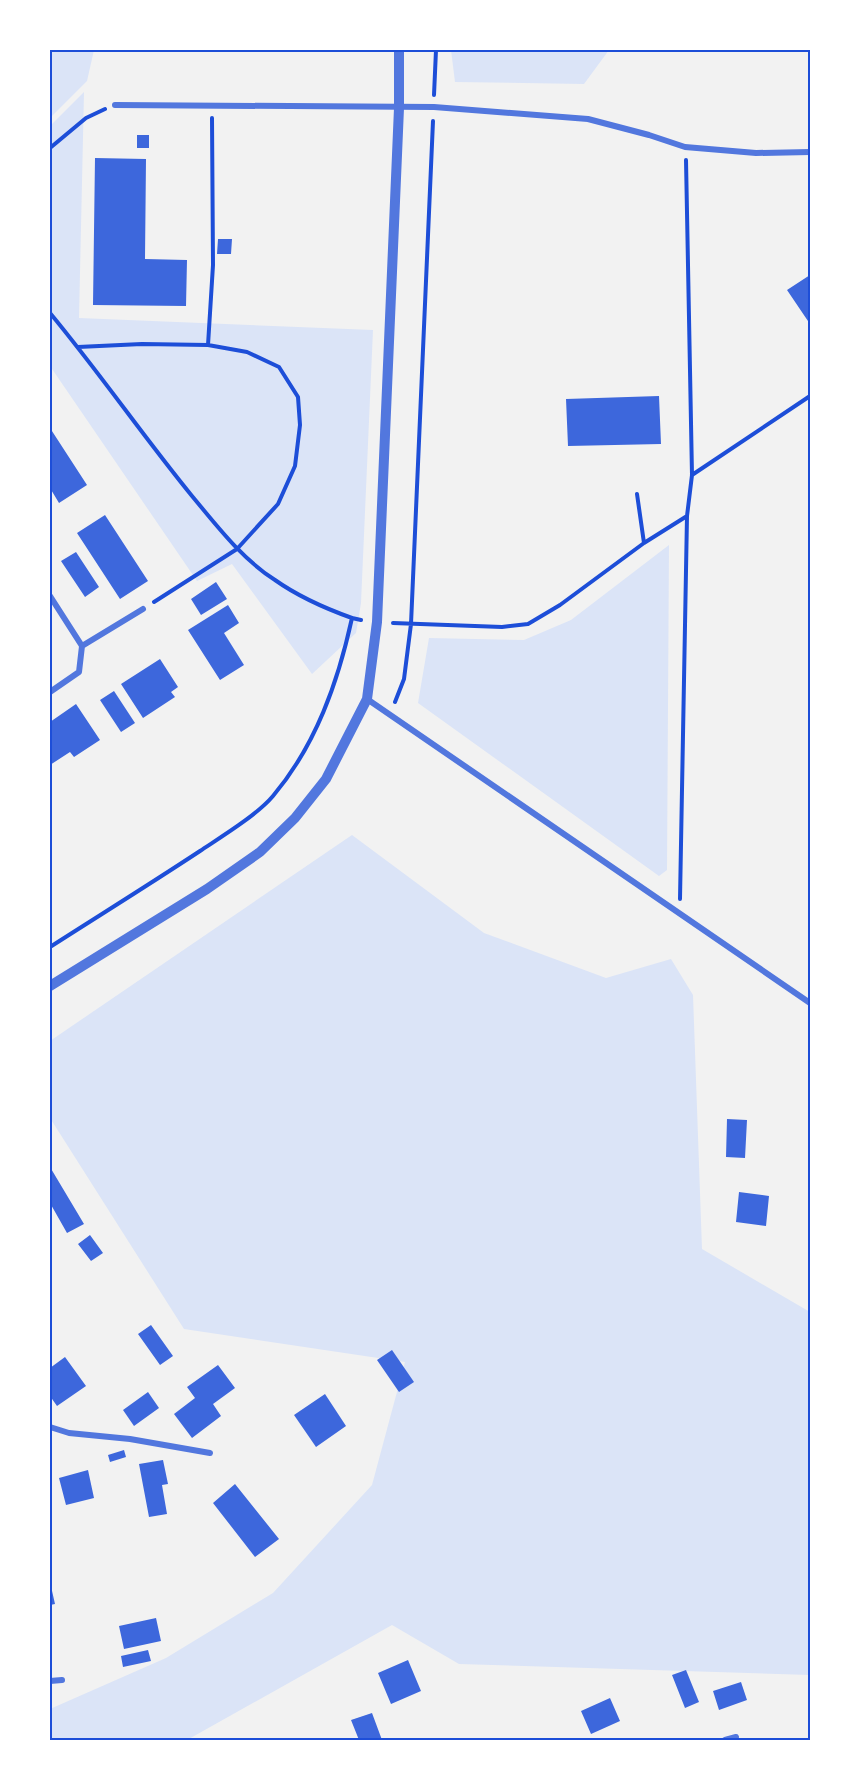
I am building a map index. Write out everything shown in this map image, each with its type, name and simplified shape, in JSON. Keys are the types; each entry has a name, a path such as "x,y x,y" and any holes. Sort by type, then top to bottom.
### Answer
{"street":[{"path":"50,986 207,889 260,852 295,818 326,779 367,699 377,622 399,108 399,50"},
{"path":"115,105 434,107 588,120 649,135 685,147 756,153 810,152"},
{"path":"50,596 82,646 79,672 50,692"},
{"path":"82,646 143,609"},
{"path":"367,699 810,1003"},
{"path":"50,1427 69,1433 130,1439 210,1453"},
{"path":"50,1681 62,1680"},
{"path":"725,1740 736,1737"}],"path":[{"path":"390,714 404,679 411,624 436,50"},
{"path":"50,148 86,118 115,105"},
{"path":"208,345 213,265 212,106"},
{"path":"680,915 687,516 692,475 685,147"},
{"path":"50,313 169,467 237,549 273,579 319,606 352,618 377,622"},
{"path":"78,347 142,344 208,345 247,352 279,368 298,397 300,425 295,466 278,504 237,549 143,609"},
{"path":"692,475 810,396"},
{"path":"637,494 644,543"},
{"path":"411,624 502,627 528,624 560,605 644,543 687,516"},
{"path":"50,947 231,831 272,798 303,756 326,708 342,665 352,618"}],"shaded area":[{"path":"50,50 94,50 87,81 50,118"},
{"path":"451,50 609,50 584,84 455,82"},
{"path":"84,92 79,318 373,330 361,603 356,633 312,674 232,564 197,581 50,366 50,126"},
{"path":"669,545 667,870 659,876 418,703 429,638 524,640 571,620"},
{"path":"352,835 484,933 606,978 671,959 693,995 702,1249 810,1312 810,1675 459,1664 392,1625 187,1740 50,1740 50,1709 166,1658 273,1593 372,1485 405,1362 184,1329 50,1118 50,1041"}],"building":[{"path":"137,135 149,135 149,148 137,148"},
{"path":"95,158 146,159 145,259 187,260 186,306 93,305"},
{"path":"218,239 232,239 231,254 217,254"},
{"path":"810,275 810,324 787,290"},
{"path":"659,396 661,444 568,446 566,399"},
{"path":"50,428 87,485 59,503 50,488"},
{"path":"105,515 148,581 120,599 77,533"},
{"path":"76,552 99,587 85,597 61,561"},
{"path":"216,582 227,599 201,615 191,599"},
{"path":"228,605 239,623 224,633 244,665 220,680 188,630"},
{"path":"160,659 178,687 171,692 175,697 143,718 121,684"},
{"path":"114,691 135,723 121,732 100,700"},
{"path":"76,704 100,740 74,757 70,752 50,765 50,725 52,724 50,722"},
{"path":"727,1119 747,1120 745,1158 726,1157"},
{"path":"50,1167 84,1224 67,1233 50,1203"},
{"path":"739,1192 769,1196 766,1226 736,1222"},
{"path":"90,1235 103,1253 91,1261 78,1244"},
{"path":"151,1325 173,1356 160,1365 138,1334"},
{"path":"392,1350 414,1382 399,1392 377,1360"},
{"path":"65,1357 86,1386 57,1406 50,1396 50,1368"},
{"path":"218,1365 235,1388 213,1404 221,1416 192,1438 174,1414 195,1398 187,1387"},
{"path":"148,1392 159,1408 134,1426 123,1410"},
{"path":"325,1394 346,1426 316,1447 294,1415"},
{"path":"124,1450 126,1457 110,1462 108,1455"},
{"path":"163,1460 168,1484 162,1485 167,1514 149,1517 139,1464"},
{"path":"88,1470 94,1498 66,1505 59,1478"},
{"path":"235,1484 279,1539 255,1557 213,1503"},
{"path":"50,1582 55,1604 50,1605"},
{"path":"156,1618 161,1641 124,1649 119,1626"},
{"path":"148,1650 151,1661 123,1667 121,1656"},
{"path":"408,1660 421,1691 391,1704 378,1673"},
{"path":"686,1670 699,1702 685,1708 672,1675"},
{"path":"741,1682 747,1700 719,1710 713,1691"},
{"path":"610,1698 620,1721 591,1734 581,1711"},
{"path":"372,1713 382,1740 359,1740 351,1720"}]}
